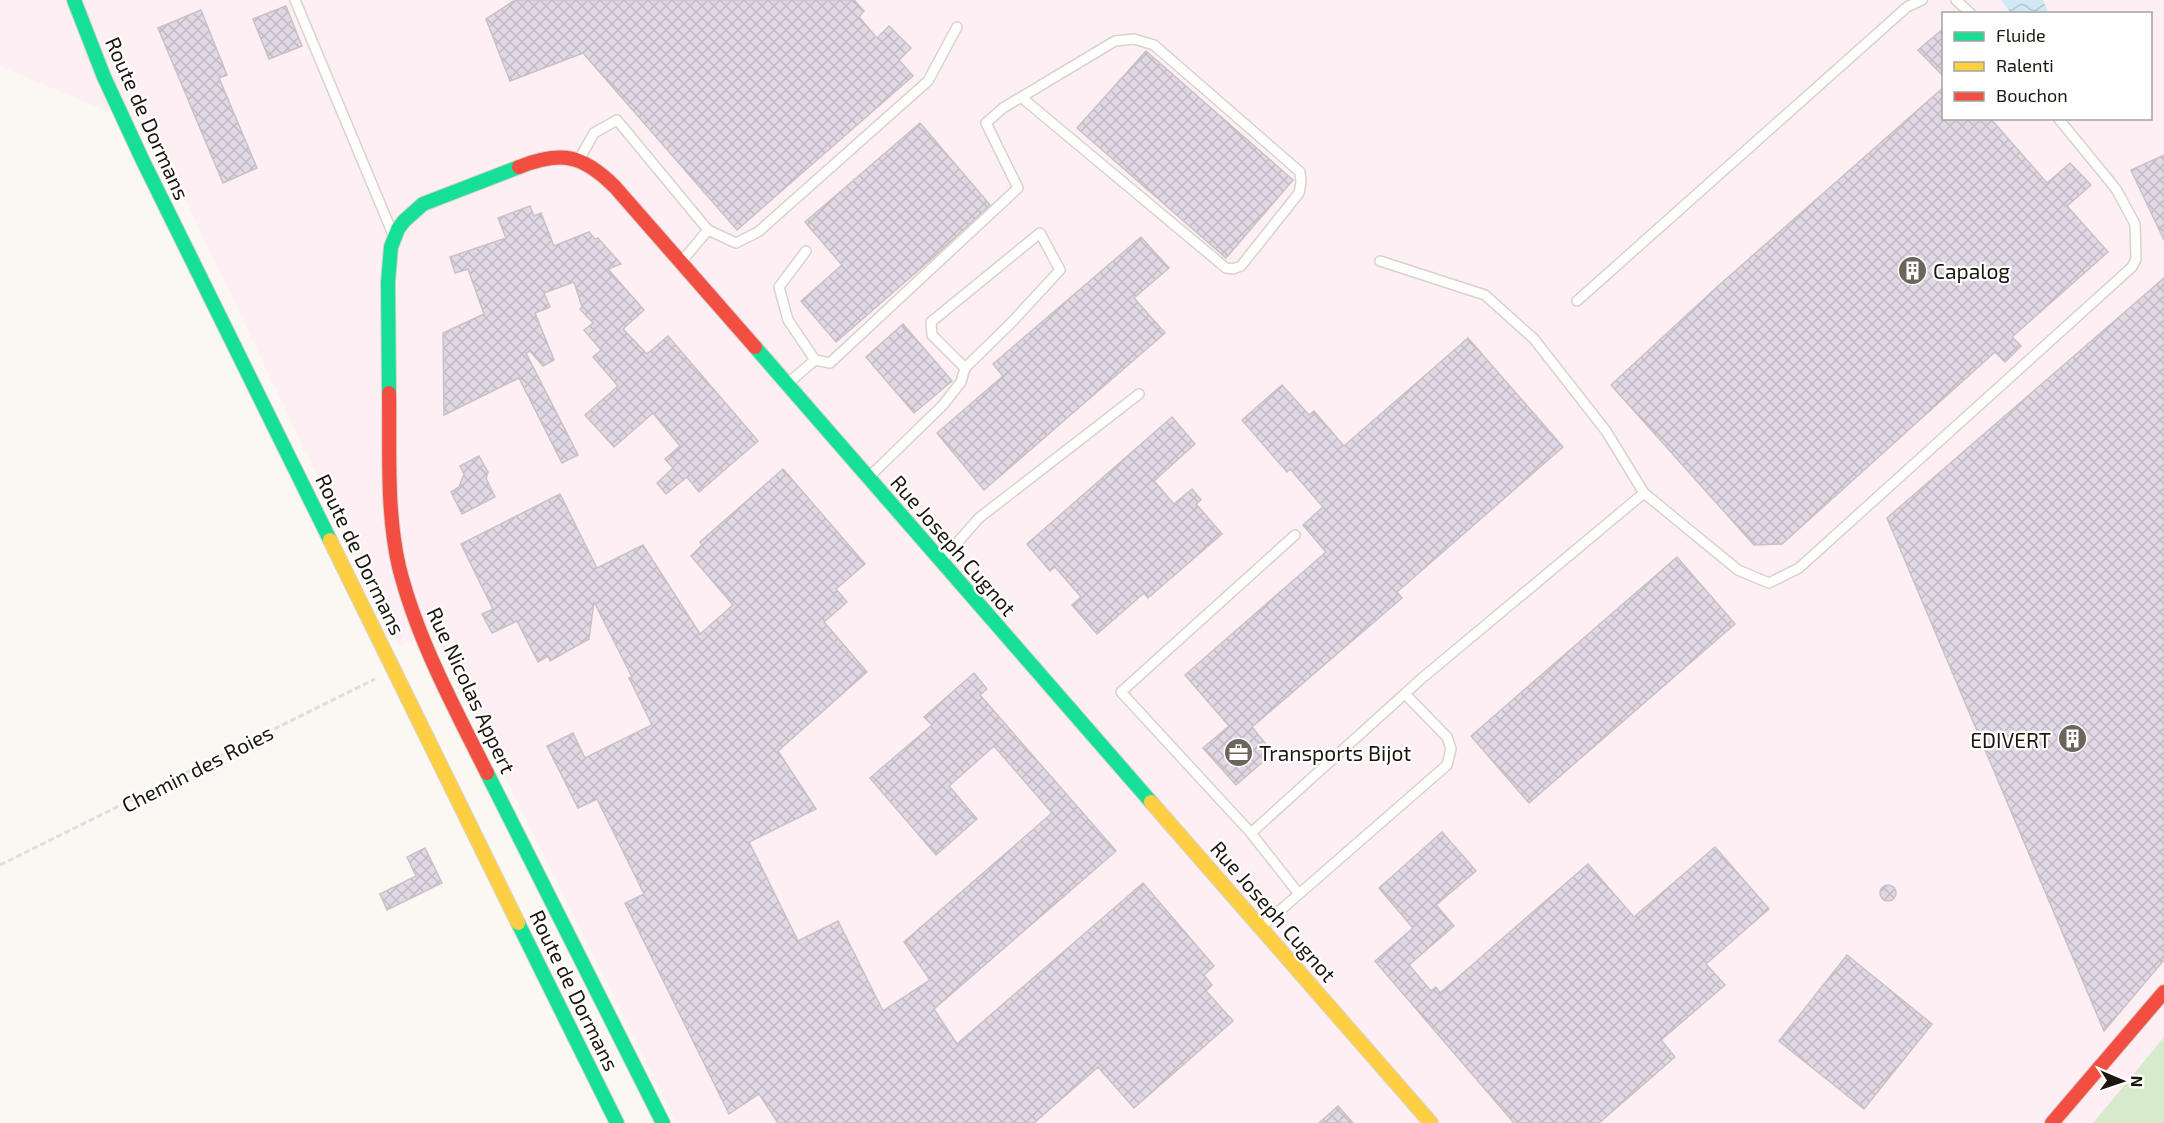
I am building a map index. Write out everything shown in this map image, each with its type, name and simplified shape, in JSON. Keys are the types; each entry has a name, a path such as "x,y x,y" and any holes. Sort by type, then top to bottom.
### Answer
{"street":[{"name":"Route de Dormans","path":"74,0 104,77 142,159 617,1123"},
{"name":"Rue Joseph Cugnot","path":"394,237 410,214 423,204 539,159 564,155 579,159 602,173 1431,1123"},
{"name":"Rue Nicolas Appert","path":"394,237 389,254 388,282 390,505 399,565 410,604 449,698 663,1123"},
{"path":"2052,1123 2164,992"}],"lane":[{"path":"295,0 394,237"},
{"path":"1577,301 1906,7 1922,0"},
{"path":"1956,0 1969,12"},
{"path":"579,159 594,133 617,120 708,231 736,243 758,232 928,81 957,27"},
{"path":"806,251 779,287 788,320 815,360 830,363 1018,188 986,123 1003,108 1021,97 1114,41 1134,39 1148,42 1300,172 1299,193 1241,266 1233,269 1226,268 1021,97"},
{"path":"1380,261 1485,295 1534,339 1606,431 1644,494 1738,570 1769,583 1799,568 2132,267 2136,259 2135,224 2116,189 2060,120"},
{"path":"681,262 708,231"},
{"path":"868,477 942,405 961,382 965,368 1060,270 1040,233 931,322 932,335 965,368"},
{"path":"787,384 815,360"},
{"path":"941,561 979,518 1139,394"},
{"path":"1251,833 1421,679 1644,494"},
{"path":"1294,535 1121,692 1251,833 1299,894"},
{"path":"1260,927 1447,765 1451,749 1447,737 1405,694"}],"path":[{"name":"Chemin des Roies","path":"0,865 394,669"}],"shaded area":[{"path":"0,0 2164,0 2164,1037 2093,1123 676,1123 433,631 399,647 150,125 100,108 0,66"}],"green space":[{"path":"2164,1037 2164,1123 2093,1123 2099,1116"}],"water":[{"path":"2001,0 2043,0 2049,12 2010,12"}],"building":[{"path":"515,0 854,0 864,11 859,17 877,38 889,26 911,48 899,60 913,76 737,230 583,53 510,81 486,19"},
{"path":"286,6 302,46 269,59 253,19"},
{"path":"201,10 227,75 219,78 257,168 223,183 158,28"},
{"path":"1942,30 1942,75 1918,50"},
{"path":"1146,51 1293,180 1226,258 1077,128"},
{"name":"Capalog","path":"1942,89 1942,120 1992,120 2047,183 2070,163 2091,185 2067,206 2108,252 2012,337 2021,346 2005,362 1995,352 1782,544 1754,545 1611,385 1717,287"},
{"path":"920,123 990,205 836,342 801,301 842,265 805,222"},
{"path":"2164,155 2164,240 2131,170"},
{"path":"530,206 534,216 541,213 554,246 589,232 595,239 598,238 621,264 608,269 644,310 623,329 647,354 668,336 758,441 699,492 687,477 666,494 657,483 673,468 665,459 680,446 653,413 614,447 585,415 618,386 593,357 601,350 584,330 593,323 580,309 582,307 574,282 544,293 550,307 535,313 554,360 543,366 530,351 526,353 578,455 562,463 519,378 444,415 443,333 484,314 468,269 455,273 450,257 506,238 498,218"},
{"path":"1141,237 1169,268 1134,298 1165,333 984,490 937,433 1003,376 993,364"},
{"name":"EDIVERT","path":"2164,278 2164,960 2104,1031 1887,518"},
{"path":"903,324 952,381 914,413 866,357"},
{"path":"1468,338 1563,447 1397,592 1402,598 1252,727 1273,753 1236,785 1203,748 1229,726 1185,675 1326,552 1303,525 1323,507 1290,469 1287,472 1242,420 1282,385 1309,415 1314,411 1344,446"},
{"path":"1172,417 1195,444 1154,481 1174,504 1192,489 1201,500 1196,504 1222,534 1148,598 1144,593 1097,634 1072,605 1081,597 1055,567 1050,571 1027,544"},
{"path":"479,456 488,472 486,478 495,497 462,514 451,492 459,487 464,474 460,466"},
{"path":"783,469 865,564 836,589 847,602 824,622 867,672 778,751 816,809 749,842 798,941 838,921 883,1011 930,980 904,942 1052,813 994,746 949,786 977,819 936,855 870,778 932,725 924,717 974,673 987,689 980,695 1116,851 934,1009 957,1044 1143,883 1214,966 1204,975 1212,985 1206,991 1233,1021 1134,1108 1098,1067 1034,1123 778,1123 759,1094 729,1114 625,903 644,894 597,799 578,808 547,746 573,733 585,758 652,725 629,678 632,677 594,602 589,639 550,661 548,656 538,662 517,621 492,633 482,614 493,609 461,544 560,494 597,568 643,545 700,634 733,605 691,556 702,545 700,542"},
{"path":"1677,557 1735,624 1529,803 1471,736"},
{"path":"1442,832 1476,871 1436,905 1454,926 1409,965 1431,991 1436,987 1440,993 1588,864 1634,917 1715,847 1769,909 1706,964 1725,985 1661,1040 1675,1057 1599,1123 1514,1123 1375,961 1413,928 1379,888"},
{"path":"425,848 442,883 387,910 380,894 416,876 407,857"},
{"path":"1885,885 1891,885 1896,893 1894,899 1885,901 1880,896 1880,890"},
{"path":"1847,955 1932,1024 1864,1109 1779,1041"},
{"path":"1338,1106 1353,1123 1319,1123"}],"traffic: fast":[{"path":"74,0 104,77 142,159 330,540"},
{"path":"389,393 388,282 391,247 398,229 423,204 519,167"},
{"path":"755,347 1151,802"},
{"path":"487,773 663,1123"},
{"path":"518,923 617,1123"}],"traffic: slow":[{"path":"330,540 518,923"},
{"path":"1151,802 1431,1123"}],"traffic: jam":[{"path":"519,167 548,158 560,157 582,162 593,168 615,187 755,347"},
{"path":"389,393 390,502 399,567 426,646 487,773"},
{"path":"2052,1123 2164,992"}],"place":[{"name":"Capalog","path":"1912,270"},
{"name":"EDIVERT","path":"2072,739"},
{"name":"Transports Bijot","path":"1238,752"}]}
